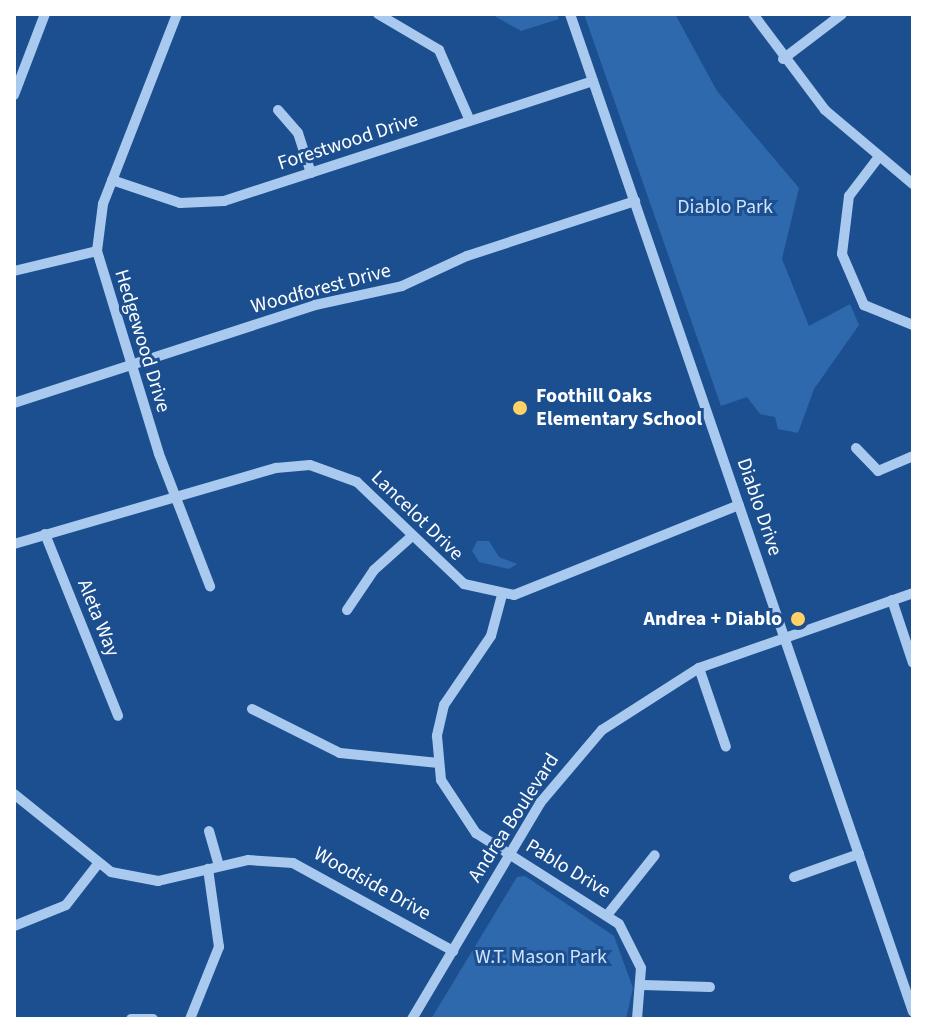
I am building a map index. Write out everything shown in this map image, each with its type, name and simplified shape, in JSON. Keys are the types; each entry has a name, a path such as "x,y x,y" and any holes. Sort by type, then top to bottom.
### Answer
{"street":[{"path":"14,95 45,14"},
{"name":"Hedgewood Drive","path":"177,14 112,180 97,251 130,365 210,586"},
{"path":"378,14 439,50 470,121"},
{"name":"Diablo Drive","path":"570,14 912,1016"},
{"path":"753,14 783,59 878,158 913,184"},
{"path":"783,59 842,14"},
{"name":"Forestwood Drive","path":"112,180 180,203 209,204 593,81"},
{"path":"278,110 298,133 311,173"},
{"path":"878,158 849,196 842,254 864,305 913,325"},
{"name":"Woodforest Drive","path":"14,403 315,305 402,286 467,256 635,201"},
{"path":"14,271 97,251"},
{"path":"856,448 878,471 913,456"},
{"name":"Lancelot Drive","path":"14,544 177,500 276,468 310,465 357,482 464,584 502,595 538,590 618,549 739,505"},
{"name":"Aleta Way","path":"45,534 118,716"},
{"path":"347,610 374,570 412,536"},
{"name":"Andrea Boulevard","path":"412,1019 510,855 584,747 640,700 699,668 913,593"},
{"path":"252,709 340,753 438,763 444,705 491,636 502,595"},
{"path":"892,600 913,663"},
{"path":"699,668 726,747"},
{"name":"Pablo Drive","path":"438,763 465,822 510,855 608,914 633,945 643,985 637,1019"},
{"name":"Woodside Drive","path":"14,794 97,865 150,881 263,859 308,867 453,951"},
{"path":"190,1019 219,947 209,831"},
{"path":"794,877 859,854"},
{"path":"608,914 655,855"},
{"path":"14,926 66,905 97,865"},
{"path":"643,985 710,987"},
{"path":"131,1019 153,1019"}],"green space":[{"path":"491,14 557,14 559,19 521,31"},
{"name":"Diablo Park","path":"584,14 675,14 717,91 799,188 782,259 809,326 850,304 859,325 814,389 798,433 778,429 775,417 760,414 747,397 721,406"},
{"path":"477,541 489,541 499,557 517,564 509,569 479,562 472,551"},
{"name":"W.T. Mason Park","path":"525,876 614,936 633,988 626,1019 431,1019 517,877"}],"place":[{"name":"Foothill Oaks Elementary School","path":"520,408"},
{"name":"Andrea + Diablo","path":"798,619"}]}
